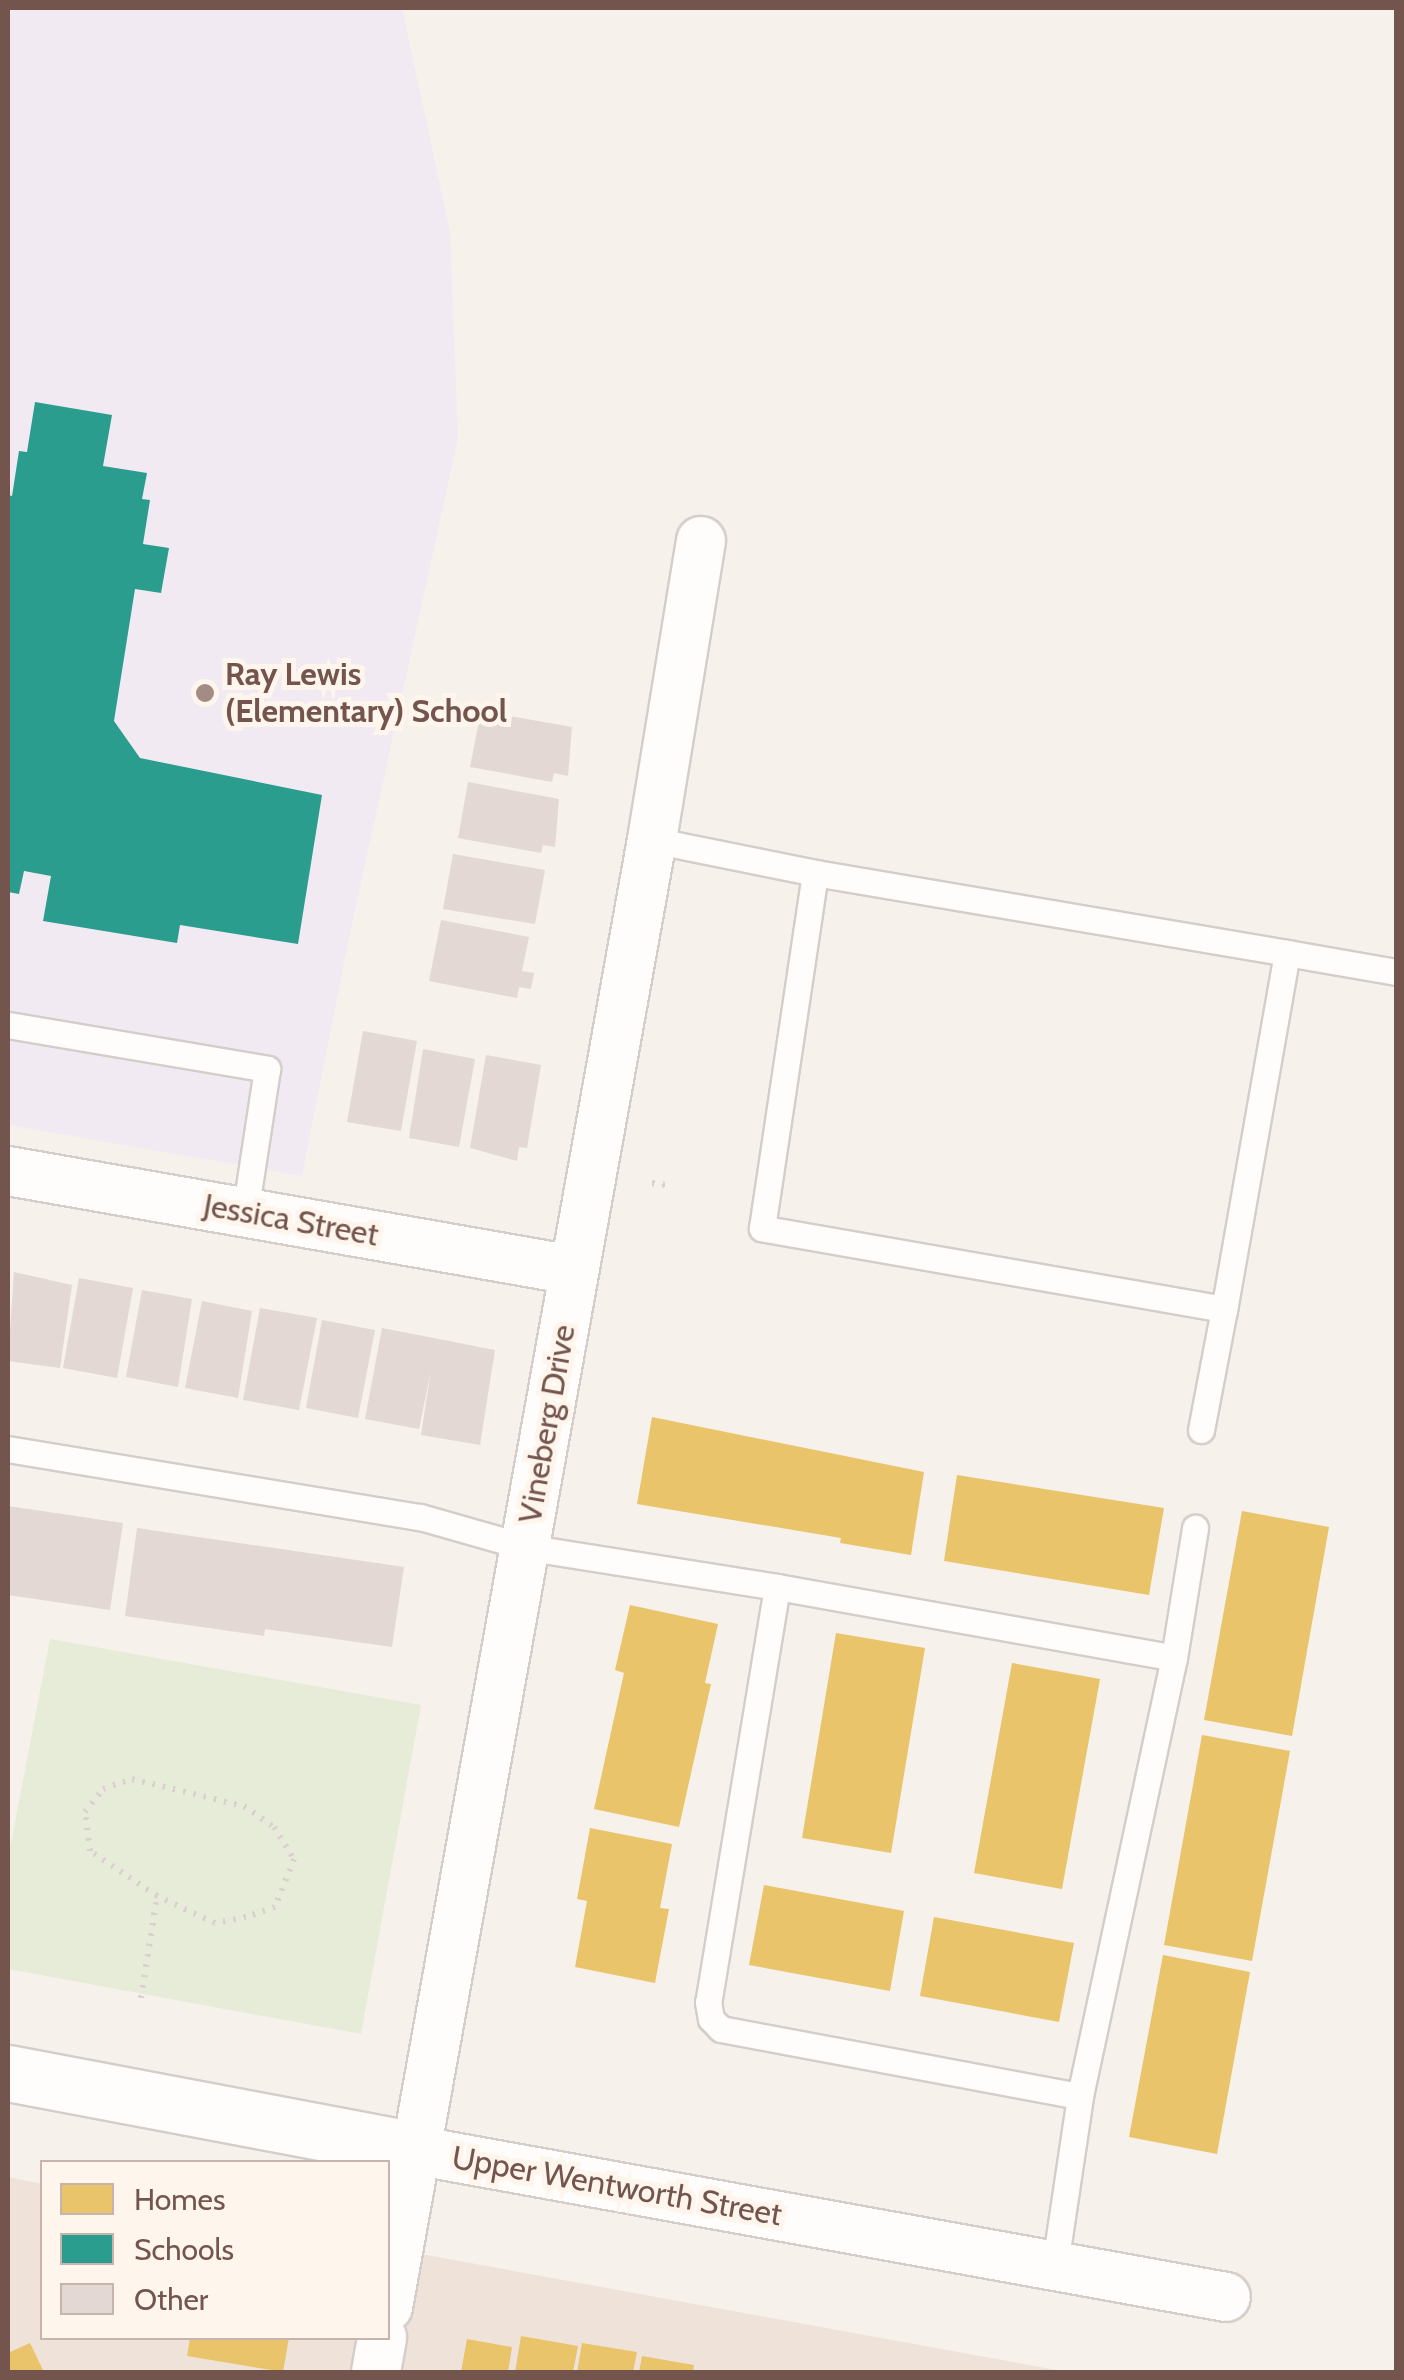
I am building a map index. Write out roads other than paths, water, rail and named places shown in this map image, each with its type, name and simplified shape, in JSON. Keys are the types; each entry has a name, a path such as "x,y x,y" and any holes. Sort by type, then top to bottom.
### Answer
{"street":[{"name":"Vineberg Drive","path":"390,2295 652,840 701,541"},
{"name":"Jessica Street","path":"8,1170 574,1270"},
{"name":"Upper Wentworth Street","path":"8,2073 1226,2297"},
{"path":"376,2372 382,2340"}],"lane":[{"path":"652,840 814,873 1396,972"},
{"path":"814,873 762,1228 1224,1309"},
{"path":"1201,1430 1286,954"},
{"path":"8,1026 267,1069 245,1212"},
{"path":"8,1449 420,1517 525,1548 777,1587 1174,1658"},
{"path":"1055,2264 1080,2096 1174,1658 1195,1528"},
{"path":"777,1587 708,2002 711,2019 721,2029 1080,2096"}],"place":[{"name":"Ray Lewis (Elementary) School","path":"205,693"}]}
